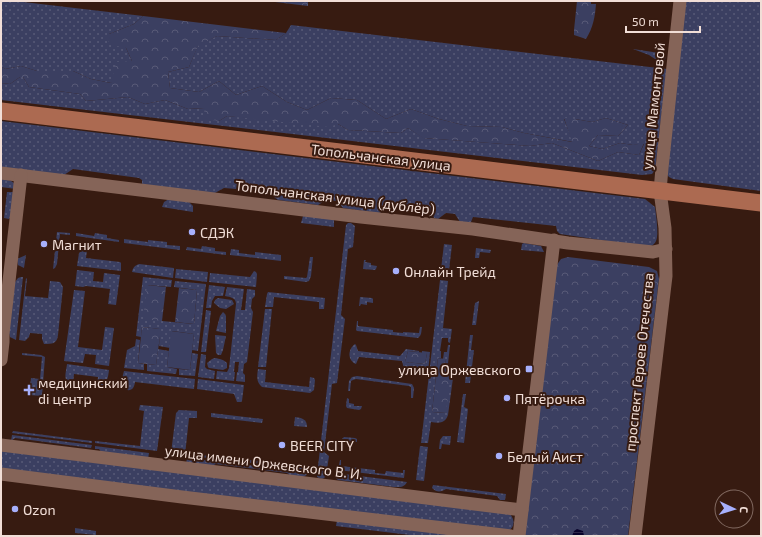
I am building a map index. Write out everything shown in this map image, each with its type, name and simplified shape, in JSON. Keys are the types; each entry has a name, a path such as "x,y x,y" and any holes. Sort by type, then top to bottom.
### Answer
{"main road":[{"name":"Топольчанская улица","path":"1,111 761,203"}],"street":[{"name":"улица Мамонтовой","path":"660,190 680,1"},
{"name":"Топольчанская улица (дублёр)","path":"1,172 361,217 473,229 568,243 653,252 666,249"},
{"path":"1,360 21,175"},
{"name":"проспект Героев Отечества","path":"635,536 666,276 666,249 660,190"},
{"path":"519,536 554,240"},
{"name":"улица имени Оржевского В. И.","path":"1,445 522,510"},
{"path":"1,474 511,536"}],"green space":[{"path":"1,1 15,1 143,16 134,24 109,34 126,48 132,61 111,83 91,79 73,71 37,71 21,66 5,69 1,66"},
{"path":"267,1 308,1 308,6"},
{"path":"577,1 591,1 591,4 596,4 593,22 586,39 574,35"},
{"path":"685,1 761,1 761,191 673,179 665,172"},
{"path":"143,16 286,33 276,40 217,36 198,46 189,67 168,72 170,88 199,92 219,81 236,95 262,86 287,102 307,110 331,98 357,100 386,119 411,109 439,119 467,126 502,127 524,133 572,142 564,118 592,122 606,118 628,125 618,136 598,135 589,146 602,149 620,143 633,145 644,143 639,155 618,152 598,161 552,143 530,146 423,138 408,128 401,133 348,130 338,124 329,127 227,116 219,121 205,119 204,108 188,109 165,100 145,104 128,97 86,101 80,94 29,87 23,77 20,77 10,84 1,83 1,66 5,69 21,66 37,71 73,71 91,79 111,83 116,62 132,61 126,48 108,44 109,34 134,24"},
{"path":"291,25 667,69 655,170 652,174 642,175 1,100 1,83 10,84 20,77 23,77 29,87 80,94 86,101 128,97 145,104 165,100 188,109 204,108 219,121 227,116 338,124 348,130 401,133 408,128 424,138 530,146 552,143 598,161 618,152 639,155 644,144 633,145 620,143 602,149 589,146 598,135 618,136 628,125 606,118 592,122 564,119 573,142 524,133 502,127 467,126 439,119 411,109 386,119 357,100 331,98 307,110 287,102 262,86 236,95 219,81 199,92 170,88 168,72 189,67 198,45 217,36 276,40 286,33"},
{"path":"633,49 666,54 664,65 649,55"},
{"path":"1,121 645,199 655,207 657,238 654,244 648,247 560,234 557,231 556,226 473,217 471,222 468,223 460,222 455,214 446,213 438,219 434,218 432,212 384,206 382,212 378,213 343,208 337,201 326,200 318,205 278,200 274,197 273,192 224,188 213,194 142,184 142,180 139,178 73,169 64,175 1,167"},
{"path":"1,179 13,182 16,189 1,187"},
{"path":"7,192 15,192 12,214 9,219 4,218"},
{"path":"169,199 188,201 193,206 193,212 162,207 164,202"},
{"path":"303,216 334,219 334,227 301,223"},
{"path":"348,223 355,226 353,247 348,249 341,315 345,319 337,383 332,384 324,452 329,456 326,476 322,479 317,477 317,475 346,225"},
{"path":"57,232 70,233 70,235 60,234 57,264 53,269"},
{"path":"76,233 94,236 95,233 107,235 107,238 119,240 119,242 76,236"},
{"path":"124,239 148,242 148,240 167,242 167,245 180,246 180,250 124,243"},
{"path":"524,243 541,246 544,252 521,250 522,244"},
{"path":"444,244 452,245 448,279 440,278"},
{"path":"202,246 215,248 215,251 226,252 226,255 186,250 187,247 201,249"},
{"path":"476,248 491,250 490,253 480,252 479,258 475,258"},
{"path":"231,249 239,250 239,253 255,255 255,252 281,255 281,261 230,255"},
{"path":"82,250 87,250 86,258 120,262 121,271 77,266 79,253"},
{"path":"26,255 24,268 18,265 17,259"},
{"path":"310,257 313,257 309,281 306,282 284,279 284,276 306,278"},
{"path":"568,257 649,267 657,271 659,279 628,536 523,536 556,266 561,259"},
{"path":"364,260 366,260 365,262 371,263 371,265 377,266 376,269 363,269"},
{"path":"139,264 174,268 173,278 132,272 134,267"},
{"path":"176,269 208,272 207,282 175,278"},
{"path":"77,270 94,272 93,281 103,282 104,273 120,275 116,305 108,304 110,289 75,286"},
{"path":"254,271 257,274 256,287 209,282 210,273 250,277"},
{"path":"23,277 16,340 10,337 9,333 15,282"},
{"path":"143,277 172,280 171,287 147,285 162,321 194,324 197,290 174,287 175,281 206,284 198,351 192,350 194,334 172,331 170,348 159,346 160,329 142,327 141,337 136,336"},
{"path":"26,278 25,296 48,298 50,281 60,282 63,287 58,335 57,340 54,343 44,344 42,334 30,333 29,337 25,341 19,340"},
{"path":"440,280 448,281 443,328 452,329 450,343 448,342 448,338 442,338 440,351 441,358 438,358 432,412 446,413 444,374 446,359 443,359 444,352 447,352 448,345 450,345 447,373 453,378 447,418 437,423 431,422 428,443 421,443"},
{"path":"147,285 166,287 162,321 143,319"},
{"path":"209,285 225,287 223,296 215,296 212,301 211,308 206,308"},
{"path":"227,287 244,289 241,310 245,310 247,289 255,290 255,296 252,299 251,308 253,312 247,362 244,364 243,373 245,375 245,382 236,381 239,362 235,362 234,381 216,379 217,371 227,372 229,368 236,302 231,297 225,296"},
{"path":"179,288 197,290 194,324 175,322"},
{"path":"74,290 85,291 78,347 102,350 105,327 114,328 109,366 95,364 96,355 85,354 83,363 64,361"},
{"path":"268,292 325,298 324,309 319,309 319,302 274,297 273,307 265,307"},
{"path":"360,297 372,298 373,303 367,302 367,305 361,304 359,306"},
{"path":"218,298 232,300 234,304 226,309 220,308 214,303"},
{"path":"479,301 476,325 472,325 475,303"},
{"path":"265,309 272,309 266,367 258,367"},
{"path":"206,310 211,311 206,352 201,352"},
{"path":"223,312 226,316 226,333 216,331 220,316"},
{"path":"357,321 358,326 393,330 393,332 403,333 419,333 420,327 422,327 418,338 357,331"},
{"path":"142,327 161,329 156,365 138,363"},
{"path":"171,331 194,334 190,370 167,367"},
{"path":"215,335 226,336 221,355 216,353"},
{"path":"470,335 473,335 471,350 474,350 470,383 465,383"},
{"path":"136,339 140,340 138,363 144,364 144,370 124,368 127,350 135,346"},
{"path":"355,344 358,351 400,356 406,349 419,351 408,351 405,362 425,364 427,353 422,353 422,351 430,352 428,372 404,369 402,361 359,357 356,364 350,357 350,351"},
{"path":"158,349 169,351 167,367 177,369 176,374 147,371 147,364 156,365"},
{"path":"408,351 427,353 425,364 405,362"},
{"path":"22,353 41,355 45,357 42,396 29,395 31,378 40,379 42,357 22,355"},
{"path":"192,353 198,354 195,376 179,375 179,369 190,370"},
{"path":"201,354 206,355 205,367 215,371 214,379 198,377"},
{"path":"215,358 226,362 227,368 223,370 209,368 207,363"},
{"path":"438,358 446,359 444,374 450,379 446,413 432,412"},
{"path":"67,364 109,370 107,379 103,385 97,386 98,377 74,374 73,384 70,383 66,379"},
{"path":"258,369 266,370 265,382 309,387 310,377 314,378 314,390 310,393 262,387 258,381"},
{"path":"124,371 195,379 194,389 135,382 133,388 127,390 123,387 122,383"},
{"path":"357,376 412,384 414,388 413,398 411,398 411,387 409,386 356,379 351,381 350,391 348,391 349,381 352,377"},
{"path":"198,379 244,385 242,401 237,402 234,394 197,389"},
{"path":"463,394 466,394 464,407 468,409 464,443 457,442"},
{"path":"347,398 349,399 349,403 354,404 354,406 362,406 361,409 347,408"},
{"path":"140,405 163,407 157,451 95,443 95,441 140,446 144,411 139,410"},
{"path":"179,410 197,411 197,418 189,418 185,455 171,453 176,413"},
{"path":"211,413 263,419 262,423 211,417"},
{"path":"295,417 304,419 307,427 294,426"},
{"path":"13,431 92,441 92,443 12,433"},
{"path":"12,435 92,445 91,448 15,438 11,441"},
{"path":"443,436 451,436 450,445 442,444 441,449 439,449 440,440"},
{"path":"344,437 355,438 357,439 357,442 350,441 349,443 344,443 343,447 341,446 342,439"},
{"path":"95,446 149,453 148,459 102,453 99,449 95,449"},
{"path":"420,446 428,447 424,481 416,480"},
{"path":"1,451 510,514 514,523 512,528 508,531 1,469"},
{"path":"200,455 260,461 260,464 199,457"},
{"path":"187,458 309,472 303,477 299,477 291,476 287,473 216,464 209,467 186,464"},
{"path":"340,460 341,466 375,470 375,473 385,474 386,471 403,473 403,470 405,470 404,478 338,470"},
{"path":"263,462 308,467 308,470 263,464"},
{"path":"336,473 407,482 403,486 394,487 338,480 335,477"},
{"path":"433,485 506,494 505,500 500,500 497,496 446,489 437,491 432,488"},
{"path":"337,520 470,536 418,536 336,526"},
{"path":"75,528 96,531 96,535 75,533"}],"shaded area":[{"path":"577,529 583,531 584,536 572,536 574,531"}],"place":[{"name":"СДЭК","path":"192,232"},
{"name":"Магнит","path":"44,244"},
{"name":"Онлайн Трейд","path":"396,271"},
{"name":"улица Оржевского","path":"529,369"},
{"name":"медицинский di центр","path":"29,390"},
{"name":"Пятёрочка","path":"507,398"},
{"name":"BEER CITY","path":"282,445"},
{"name":"Белый Аист","path":"499,456"},
{"name":"Ozon","path":"15,509"}]}
